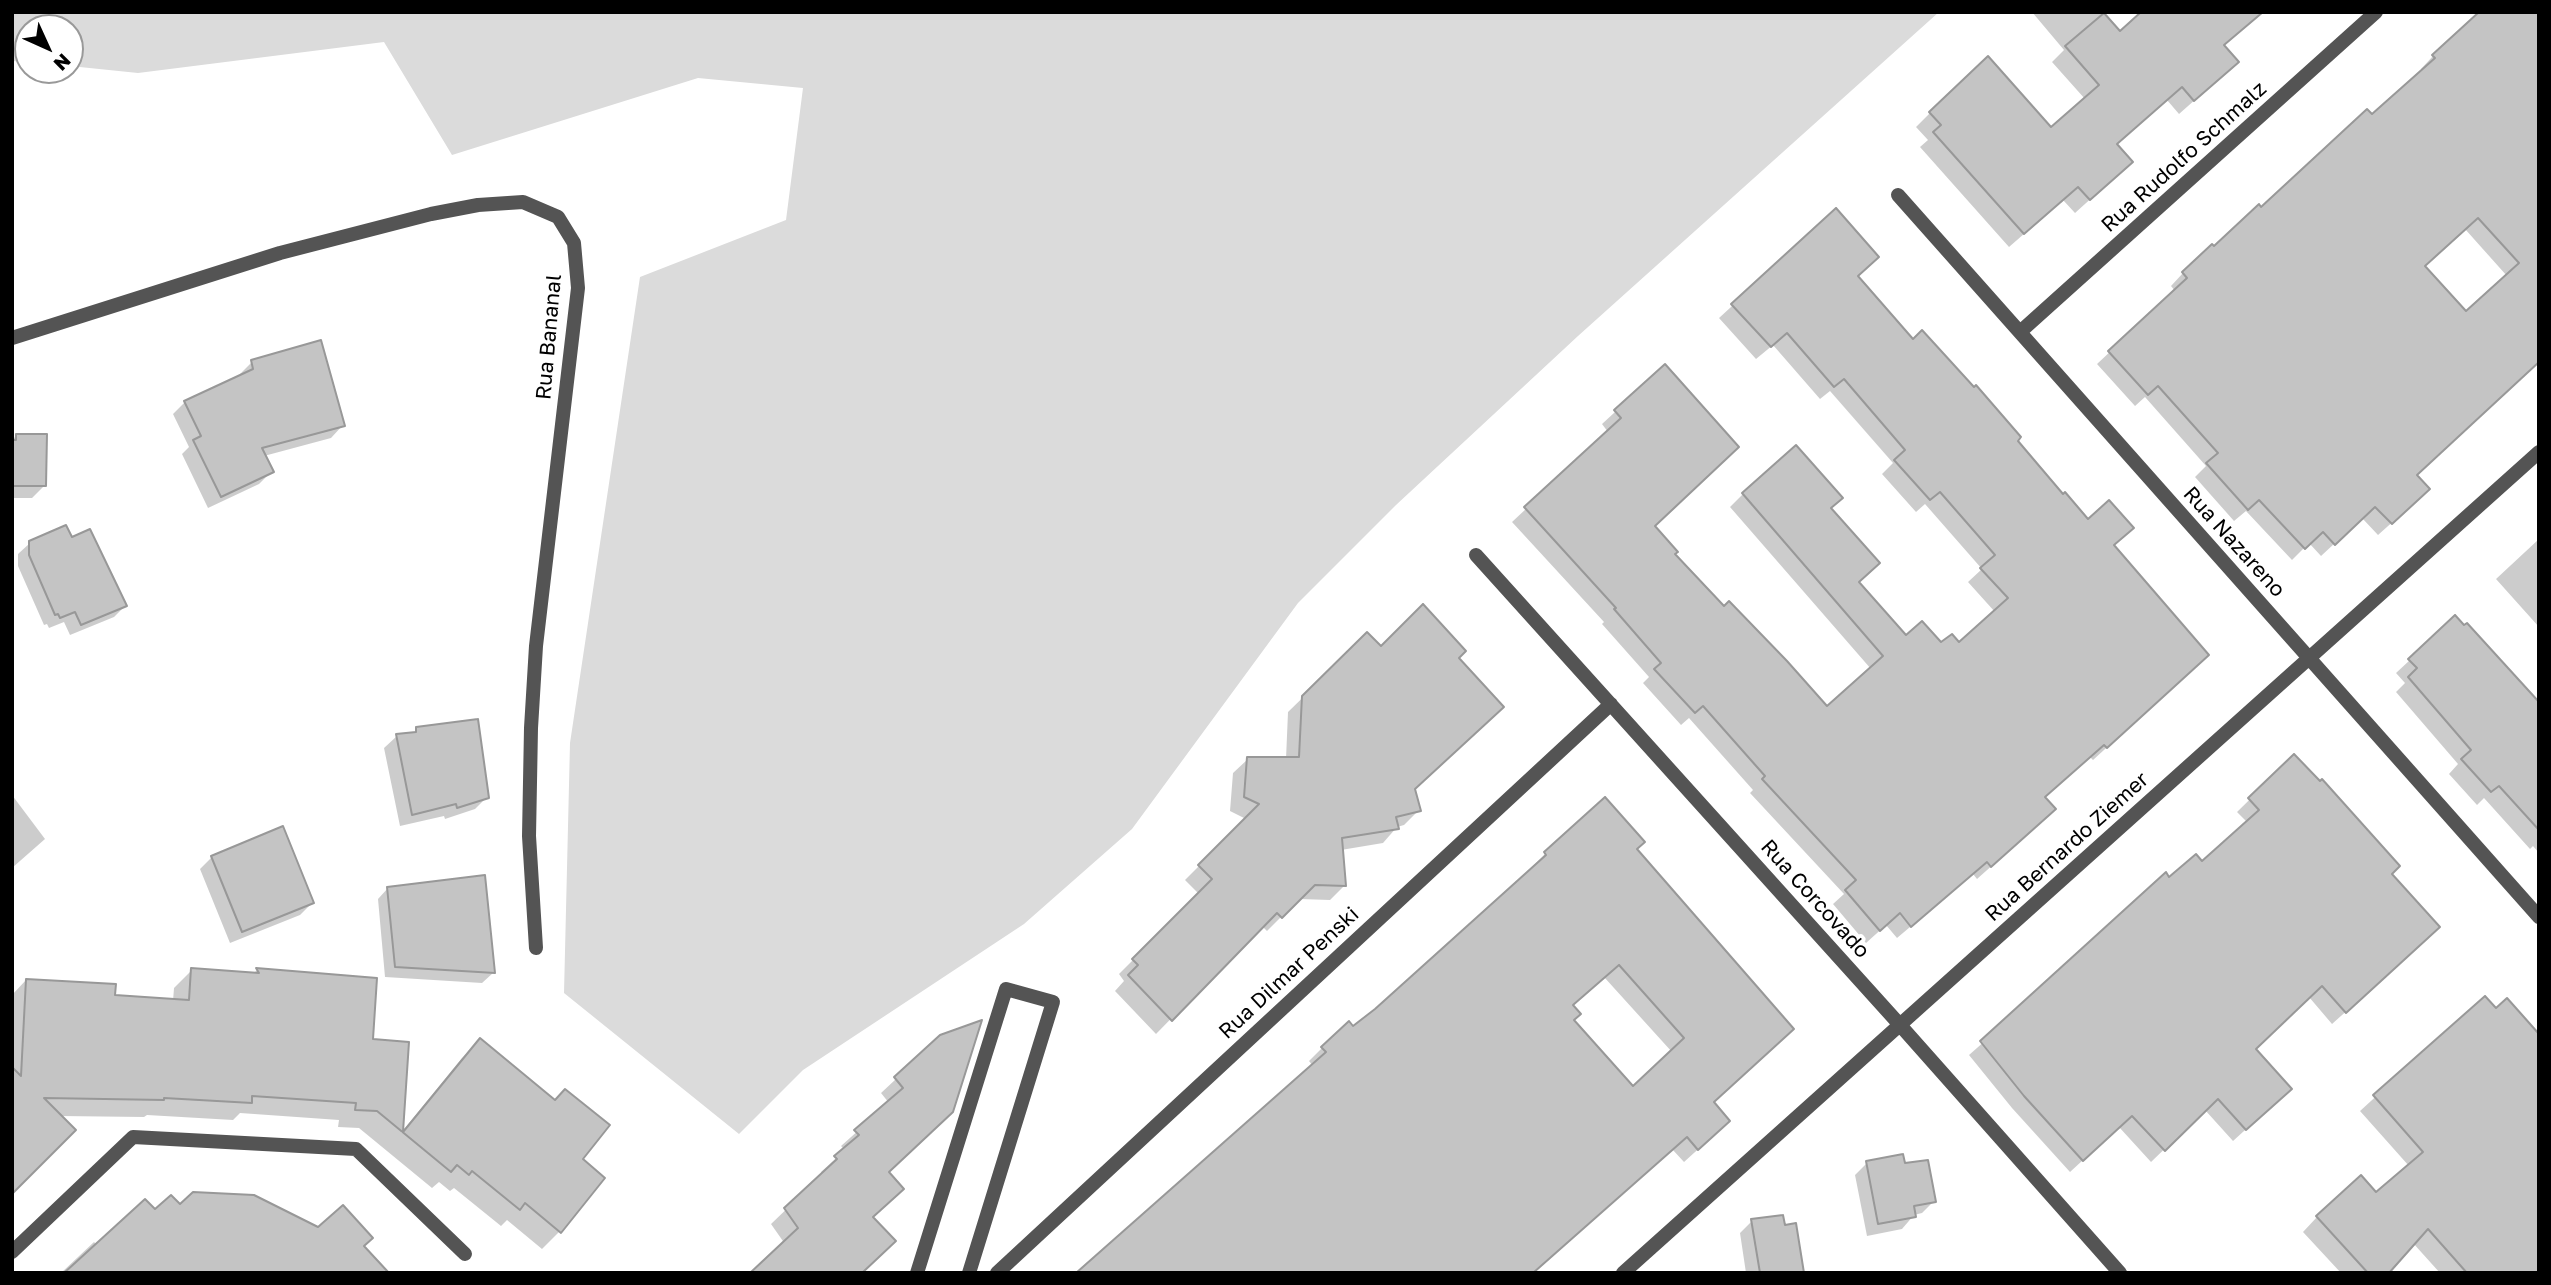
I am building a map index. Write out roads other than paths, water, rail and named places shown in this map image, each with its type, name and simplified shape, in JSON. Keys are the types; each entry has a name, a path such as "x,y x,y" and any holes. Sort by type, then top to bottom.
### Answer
{"street":[{"name":"Rua Rudolfo Schmalz","path":"2020,332 2376,12"},
{"name":"Rua Nazareno","path":"1898,195 2539,917"},
{"name":"Rua Bananal","path":"12,338 280,254 431,214 478,205 523,202 558,217 574,243 578,288 536,646 529,836 536,948"},
{"name":"Rua Bernardo Ziemer","path":"1623,1273 2539,452"},
{"name":"Rua Corcovado","path":"1476,555 2120,1273"},
{"name":"Rua Dilmar Penski","path":"997,1273 1611,704"},
{"path":"917,1273 1006,989 1053,1002 969,1273"},
{"path":"12,1252 133,1137 356,1149 465,1254"}]}
